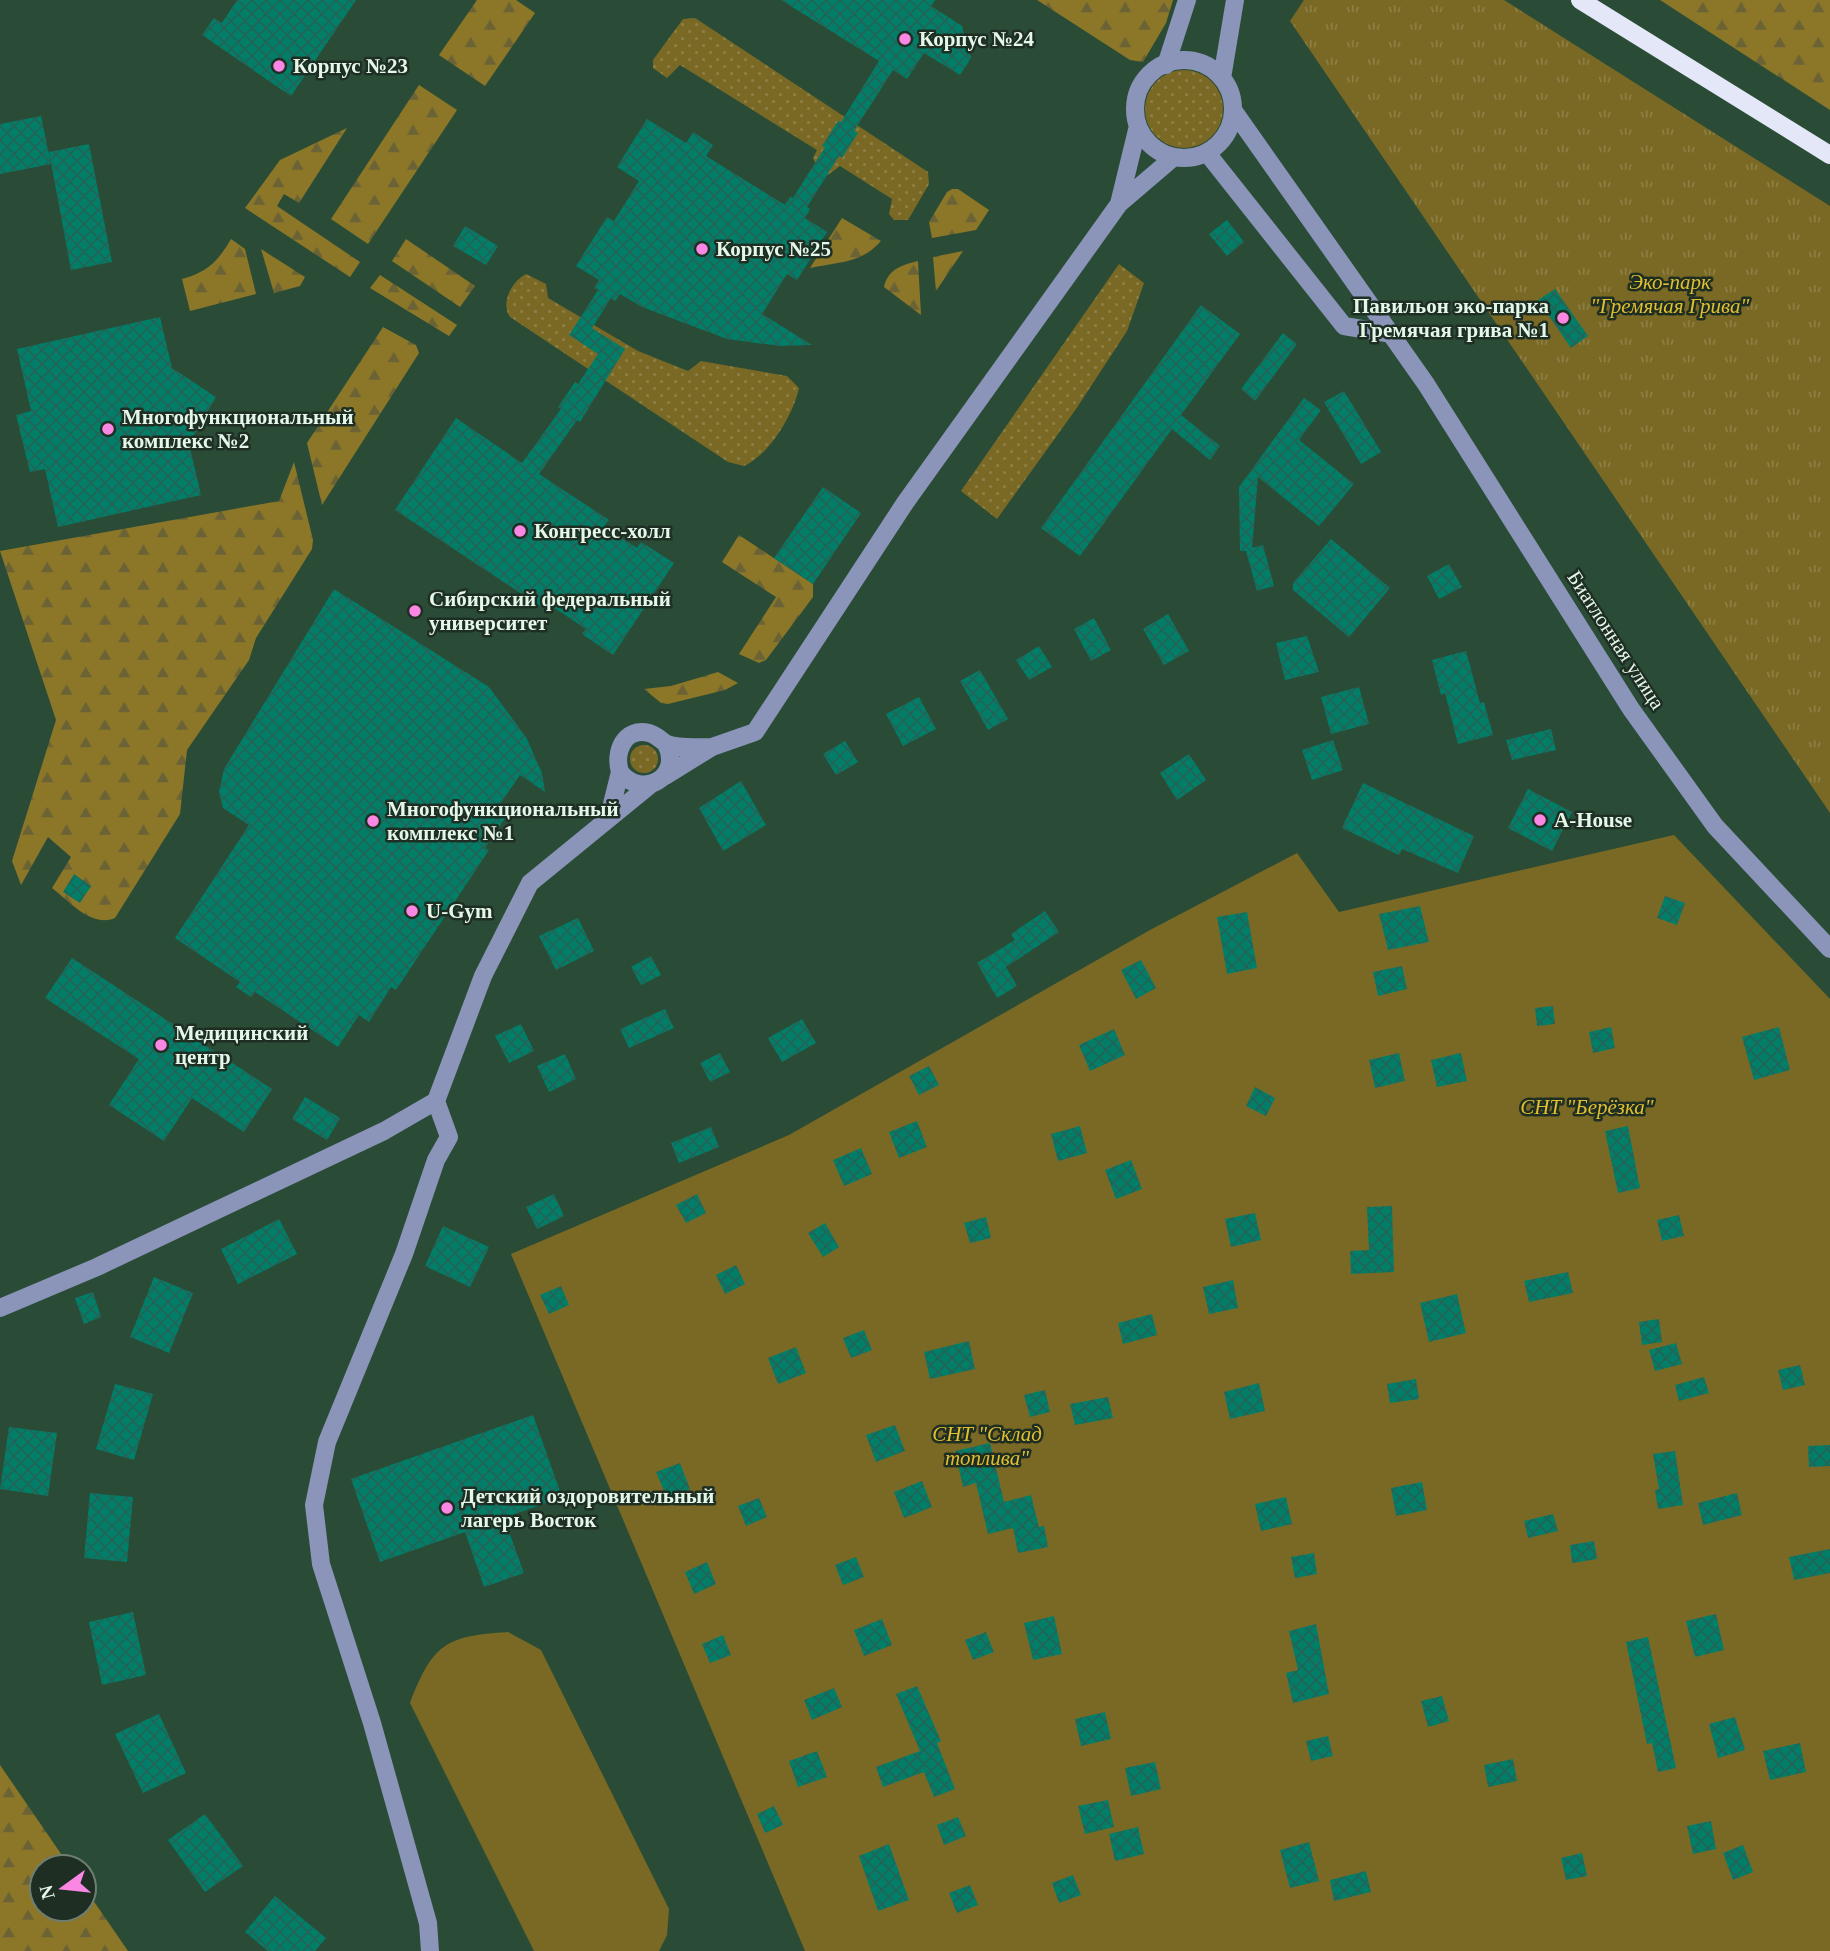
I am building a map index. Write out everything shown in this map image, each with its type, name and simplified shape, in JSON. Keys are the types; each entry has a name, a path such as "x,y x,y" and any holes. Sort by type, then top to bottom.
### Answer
{"main road":[{"path":"1580,0 1830,155"}],"street":[{"path":"1166,65 1187,0"},
{"path":"1222,78 1235,0"},
{"path":"1119,204 1138,126 1136,97 1151,73 1179,60 1195,61 1210,67 1222,78 1230,93 1233,110 1226,135 1207,153 1185,159 1174,158 1158,151 1146,140 1138,126"},
{"name":"Биатлонная улица","path":"1233,110 1392,334 1631,709 1716,825 1830,949"},
{"path":"1207,153 1344,326 1392,334"},
{"path":"430,1951 428,1923 372,1723 321,1564 314,1505 327,1442 404,1254 436,1160 449,1138 436,1101 483,976 530,883 609,816 658,781 712,747 755,732 905,503 1119,204 1174,158"},
{"path":"609,816 620,772 617,754 626,738 643,732 652,733 666,744 712,747"},
{"path":"658,781 671,760 666,744"},
{"path":"620,772 634,784 658,781"},
{"path":"0,1308 97,1267 372,1137 436,1101"}],"green space":[{"path":"477,0 516,0 535,13 485,86 439,55"},
{"path":"1037,0 1173,0 1166,23 1143,62 1130,60"},
{"name":"Эко-парк \"Гремячая Грива\"","path":"1304,0 1504,0 1830,206 1830,813 1290,21"},
{"path":"1660,0 1830,0 1830,110"},
{"path":"695,18 928,172 929,184 908,220 894,220 889,214 892,199 840,166 828,175 820,173 813,158 817,150 680,65 667,78 653,68 653,60 683,19"},
{"path":"1184,70 1199,73 1216,87 1223,109 1220,124 1206,141 1184,148 1169,145 1152,131 1145,109 1148,94 1162,77"},
{"path":"419,85 457,110 368,244 331,219"},
{"path":"347,128 299,203 284,194 277,206 360,262 350,277 245,208 280,160"},
{"path":"958,189 989,210 976,230 932,238 929,222 947,192"},
{"path":"842,218 881,241 857,258 810,268"},
{"path":"231,239 245,249 256,294 190,311 182,279 211,265"},
{"path":"406,239 475,286 460,307 392,261"},
{"path":"261,249 305,277 300,286 274,293"},
{"path":"963,251 936,291 936,292 933,257"},
{"path":"918,261 921,315 884,287 892,272"},
{"path":"1119,264 1144,283 1127,331 1076,409 997,519 961,491"},
{"path":"526,274 546,284 548,298 638,351 688,371 701,361 787,376 799,388 792,410 779,433 763,453 744,466 728,462 510,317 506,305 509,293 516,282"},
{"path":"380,275 457,325 449,336 370,288"},
{"path":"383,327 416,345 419,353 322,505 307,443"},
{"path":"294,462 313,540 312,549 256,638 249,660 187,750 180,814 115,918 98,920 90,917 52,888 71,857 48,837 21,885 12,861 56,720 0,551 279,501"},
{"path":"739,535 813,584 813,597 766,660 759,663 739,654 776,597 722,562"},
{"path":"718,672 738,683 725,690 668,704 661,703 644,689 671,686"},
{"path":"644,745 654,749 658,759 654,769 644,773 634,769 630,759 634,749"},
{"path":"1674,835 1830,999 1830,1951 805,1951 511,1254 789,1135 1150,930 1297,853 1339,912"},
{"path":"508,1632 541,1650 669,1909 667,1935 659,1951 534,1951 410,1703 426,1668 444,1647 469,1636"},
{"path":"0,1765 60,1853 28,1853 28,1923 98,1923 98,1907 128,1951 0,1951"}],"building":[{"name":"Корпус №23","path":"237,0 356,0 291,96 202,35 214,18 222,23"},
{"path":"781,0 935,0 931,6 962,26 971,58 960,75 924,53 907,79 893,70 854,131 858,133 842,158 839,156 807,207 810,209 805,218 827,232 797,280 787,274 762,314 812,345 780,346 727,339 642,307 620,294 615,301 611,298 592,328 625,349 580,422 577,420 539,474 609,520 604,526 637,548 641,542 674,563 613,655 582,634 586,629 553,607 549,612 395,510 456,418 522,463 561,409 558,407 575,382 578,384 598,354 569,335 598,290 594,288 599,280 576,266 607,217 614,221 639,181 617,167 647,119 686,143 693,132 713,145 706,156 785,205 790,197 793,198 825,147 822,146 838,121 841,122 879,61"},
{"path":"41,116 51,164 0,174 0,124"},
{"path":"89,144 112,262 71,270 49,152"},
{"path":"1227,220 1244,242 1227,256 1209,234"},
{"path":"465,226 498,246 486,265 453,246"},
{"name":"Павильон эко-парка Гремячая грива №1","path":"1555,289 1588,336 1571,348 1538,300"},
{"path":"1201,305 1240,334 1181,415 1220,446 1210,460 1172,429 1080,556 1041,528"},
{"name":"Многофункциональный комплекс №2","path":"160,317 172,368 216,397 189,444 201,495 58,527 45,469 30,472 16,415 31,411 17,349"},
{"path":"1283,333 1297,344 1255,401 1241,389"},
{"path":"1344,391 1381,452 1361,464 1324,402"},
{"path":"1304,398 1321,410 1299,440 1354,484 1319,526 1258,477 1252,548 1263,545 1274,586 1257,591 1246,551 1240,551 1239,487"},
{"path":"823,487 861,513 813,584 774,558"},
{"path":"1331,539 1390,588 1349,637 1293,590 1293,583"},
{"path":"1449,564 1462,587 1439,599 1427,576"},
{"name":"Многофункциональный комплекс №1","path":"334,589 489,687 526,737 542,773 545,792 520,775 496,810 506,817 485,848 489,850 396,990 391,987 369,1022 359,1015 338,1047 255,992 251,997 236,987 240,982 175,938 249,825 223,808 219,792 224,769"},
{"path":"1168,614 1189,651 1164,665 1143,629"},
{"path":"1094,618 1111,650 1091,661 1074,629"},
{"path":"1307,636 1319,672 1285,680 1276,643"},
{"path":"1039,646 1052,667 1029,680 1016,660"},
{"path":"1466,651 1480,703 1484,702 1493,735 1458,744 1445,693 1441,695 1432,660"},
{"path":"980,670 1008,719 988,730 960,681"},
{"path":"1359,687 1369,724 1331,734 1321,697"},
{"path":"919,697 936,729 903,746 886,714"},
{"path":"1551,729 1556,750 1512,760 1506,740"},
{"path":"1333,740 1343,770 1312,780 1302,750"},
{"path":"845,741 858,762 836,775 823,754"},
{"path":"1189,754 1206,780 1177,800 1160,773"},
{"path":"741,781 766,825 723,851 699,808"},
{"path":"1363,783 1474,836 1458,873 1402,849 1399,855 1342,828"},
{"name":"A-House","path":"1528,789 1572,812 1552,851 1508,828"},
{"path":"74,874 91,886 80,903 63,892"},
{"path":"1665,896 1685,903 1677,925 1657,918"},
{"path":"1420,906 1429,942 1388,950 1379,914"},
{"path":"1045,911 1059,932 1006,967 1017,986 997,998 977,963 1015,940 1011,934"},
{"path":"1247,912 1257,968 1227,974 1217,917"},
{"path":"578,918 594,951 556,970 539,936"},
{"path":"651,956 661,975 641,985 631,967"},
{"name":"Медицинский центр","path":"72,958 272,1089 244,1132 192,1098 164,1141 109,1105 139,1059 45,998"},
{"path":"1141,960 1156,988 1136,999 1121,970"},
{"path":"1402,966 1407,989 1378,996 1373,972"},
{"path":"1553,1006 1555,1024 1537,1026 1535,1008"},
{"path":"665,1009 674,1028 629,1048 620,1029"},
{"path":"802,1019 816,1043 782,1062 768,1038"},
{"path":"521,1024 534,1051 509,1063 495,1036"},
{"path":"1611,1027 1615,1048 1593,1053 1589,1032"},
{"path":"1779,1027 1790,1070 1754,1080 1742,1037"},
{"path":"1114,1029 1125,1055 1090,1071 1079,1045"},
{"path":"720,1053 730,1072 710,1082 700,1063"},
{"path":"1399,1053 1405,1081 1375,1088 1369,1060"},
{"path":"1461,1053 1467,1081 1437,1087 1431,1060"},
{"path":"565,1054 576,1079 549,1092 537,1066"},
{"path":"929,1066 939,1085 919,1095 909,1076"},
{"path":"1255,1087 1275,1098 1266,1116 1246,1106"},
{"path":"305,1097 340,1118 327,1140 292,1119"},
{"path":"917,1121 927,1147 899,1158 889,1132"},
{"path":"1080,1126 1087,1153 1058,1161 1051,1134"},
{"path":"1628,1126 1640,1188 1618,1193 1605,1131"},
{"path":"711,1127 719,1147 679,1163 671,1143"},
{"path":"861,1148 872,1174 844,1186 833,1160"},
{"path":"1131,1160 1142,1189 1116,1199 1105,1170"},
{"path":"554,1194 564,1216 537,1229 526,1207"},
{"path":"697,1194 706,1213 686,1223 676,1205"},
{"path":"1392,1206 1394,1272 1351,1274 1350,1251 1369,1250 1367,1207"},
{"path":"1255,1213 1261,1240 1231,1247 1225,1219"},
{"path":"1679,1215 1684,1236 1662,1241 1657,1220"},
{"path":"986,1217 991,1238 970,1243 964,1223"},
{"path":"279,1219 297,1254 238,1284 221,1249"},
{"path":"825,1223 839,1247 823,1257 808,1233"},
{"path":"443,1226 489,1247 470,1287 425,1266"},
{"path":"736,1265 745,1284 725,1294 716,1275"},
{"path":"1568,1272 1573,1293 1529,1302 1524,1281"},
{"path":"154,1277 193,1293 169,1353 130,1337"},
{"path":"1233,1280 1238,1308 1209,1314 1203,1287"},
{"path":"561,1286 569,1305 549,1314 540,1295"},
{"path":"93,1292 101,1317 84,1324 75,1298"},
{"path":"1457,1294 1466,1333 1429,1342 1420,1303"},
{"path":"1152,1314 1157,1335 1123,1344 1118,1323"},
{"path":"1659,1319 1662,1342 1642,1345 1639,1322"},
{"path":"864,1330 872,1350 851,1358 843,1338"},
{"path":"969,1341 975,1369 930,1379 924,1352"},
{"path":"1676,1343 1682,1364 1655,1371 1649,1350"},
{"path":"796,1347 806,1373 778,1384 768,1358"},
{"path":"1800,1365 1805,1385 1783,1390 1778,1370"},
{"path":"1704,1377 1709,1393 1679,1401 1675,1385"},
{"path":"1416,1379 1419,1399 1390,1403 1387,1384"},
{"path":"1259,1383 1265,1411 1230,1419 1224,1392"},
{"path":"115,1384 153,1394 134,1460 96,1449"},
{"path":"1045,1390 1050,1412 1030,1417 1024,1395"},
{"path":"1108,1397 1113,1418 1075,1425 1070,1404"},
{"name":"Детский оздоровительный лагерь Восток","path":"533,1415 562,1497 504,1518 524,1573 484,1587 465,1532 380,1562 351,1479"},
{"path":"895,1425 905,1451 876,1462 866,1435"},
{"path":"9,1427 57,1433 48,1496 0,1489"},
{"path":"990,1443 1004,1502 1031,1495 1039,1527 1044,1526 1048,1547 1018,1553 1013,1528 988,1534 976,1483 963,1487 955,1451"},
{"path":"1830,1445 1830,1466 1809,1467 1808,1446"},
{"path":"1675,1451 1683,1505 1658,1509 1655,1490 1659,1489 1653,1454"},
{"path":"680,1463 690,1489 667,1498 656,1472"},
{"path":"922,1481 932,1507 904,1518 894,1492"},
{"path":"1422,1482 1427,1510 1396,1516 1391,1488"},
{"path":"90,1493 133,1497 127,1562 84,1558"},
{"path":"1737,1493 1742,1515 1703,1525 1698,1503"},
{"path":"1286,1497 1292,1524 1261,1531 1255,1504"},
{"path":"759,1498 767,1517 746,1526 738,1506"},
{"path":"1553,1514 1558,1531 1528,1538 1524,1521"},
{"path":"1594,1541 1597,1559 1572,1563 1570,1545"},
{"path":"1830,1549 1830,1573 1794,1580 1789,1557"},
{"path":"1314,1553 1317,1574 1295,1578 1291,1557"},
{"path":"856,1557 864,1577 843,1585 835,1565"},
{"path":"707,1562 716,1584 694,1594 685,1572"},
{"path":"133,1612 146,1675 102,1685 89,1622"},
{"path":"1716,1614 1724,1650 1695,1657 1686,1621"},
{"path":"1054,1616 1062,1654 1033,1660 1024,1623"},
{"path":"882,1619 892,1645 864,1656 854,1630"},
{"path":"1316,1624 1329,1694 1293,1703 1286,1673 1298,1670 1289,1631"},
{"path":"986,1632 994,1652 973,1660 965,1640"},
{"path":"723,1635 731,1655 710,1663 702,1644"},
{"path":"1648,1637 1676,1768 1658,1772 1652,1743 1647,1744 1626,1642"},
{"path":"917,1686 941,1741 937,1743 955,1789 934,1797 924,1772 883,1787 876,1767 920,1751 896,1694"},
{"path":"834,1688 842,1707 812,1720 804,1700"},
{"path":"1442,1696 1449,1721 1428,1727 1421,1701"},
{"path":"1105,1712 1111,1739 1081,1746 1075,1719"},
{"path":"159,1714 186,1773 143,1793 115,1734"},
{"path":"1735,1717 1745,1750 1718,1758 1709,1724"},
{"path":"1328,1736 1333,1756 1311,1761 1306,1741"},
{"path":"1800,1743 1806,1772 1770,1780 1763,1751"},
{"path":"817,1751 827,1777 798,1787 789,1761"},
{"path":"1513,1759 1517,1781 1488,1787 1484,1765"},
{"path":"1155,1762 1161,1789 1131,1796 1125,1768"},
{"path":"1108,1800 1114,1827 1085,1834 1078,1806"},
{"path":"774,1806 783,1825 765,1833 757,1814"},
{"path":"205,1814 243,1866 205,1892 168,1840"},
{"path":"958,1817 966,1836 944,1845 937,1825"},
{"path":"1711,1821 1716,1849 1693,1854 1687,1826"},
{"path":"1138,1827 1144,1854 1115,1861 1109,1834"},
{"path":"1309,1842 1319,1881 1290,1888 1280,1850"},
{"path":"889,1844 909,1900 878,1911 859,1856"},
{"path":"1743,1845 1753,1872 1733,1880 1723,1853"},
{"path":"1582,1853 1587,1876 1566,1880 1561,1858"},
{"path":"1366,1871 1371,1892 1334,1901 1330,1880"},
{"path":"1073,1875 1081,1895 1059,1903 1052,1883"},
{"path":"970,1885 978,1905 957,1913 949,1893"},
{"path":"275,1896 326,1938 315,1951 268,1951 245,1932"}],"place":[{"name":"Корпус №24","path":"905,39"},
{"name":"Корпус №23","path":"279,66"},
{"name":"Корпус №25","path":"702,249"},
{"name":"Павильон эко-парка Гремячая грива №1","path":"1563,318"},
{"name":"Многофункциональный комплекс №2","path":"108,429"},
{"name":"Конгресс-холл","path":"520,531"},
{"name":"Сибирский федеральный университет","path":"415,611"},
{"name":"A-House","path":"1540,820"},
{"name":"Многофункциональный комплекс №1","path":"373,821"},
{"name":"U-Gym","path":"412,911"},
{"name":"Медицинский центр","path":"161,1045"},
{"name":"Детский оздоровительный лагерь Восток","path":"447,1508"}],"park label":[{"name":"СНТ \"Берёзка\"","path":"1587,1107"},
{"name":"СНТ \"Склад топлива\"","path":"987,1446"}]}
